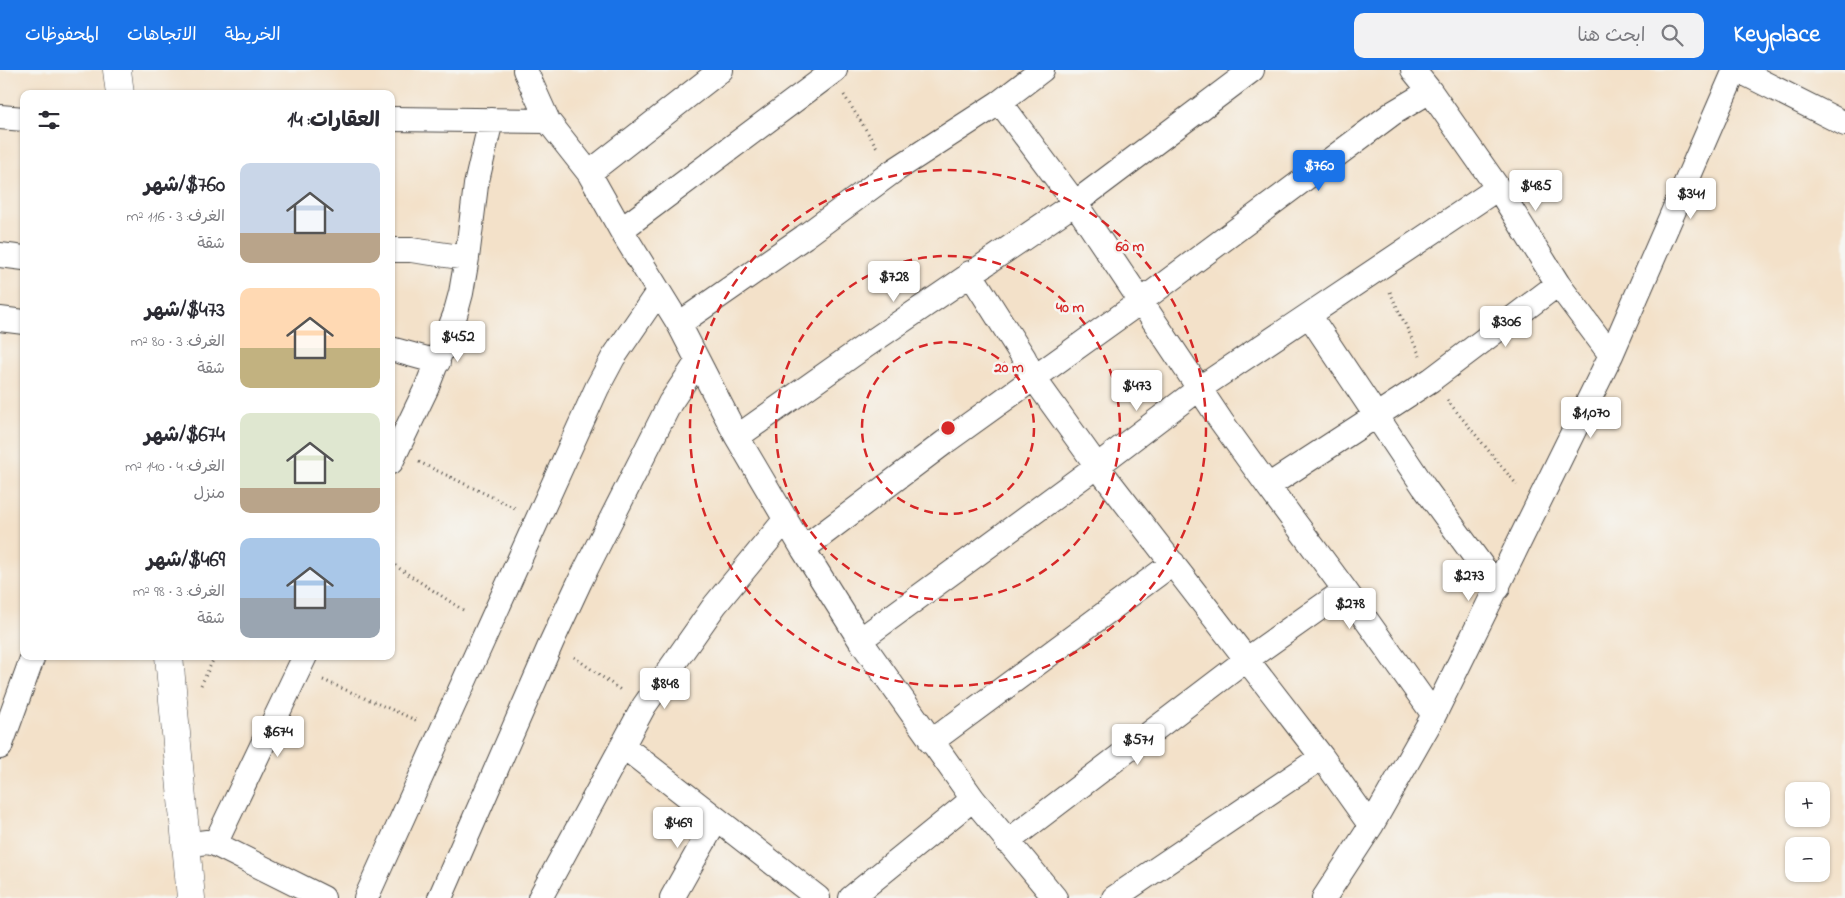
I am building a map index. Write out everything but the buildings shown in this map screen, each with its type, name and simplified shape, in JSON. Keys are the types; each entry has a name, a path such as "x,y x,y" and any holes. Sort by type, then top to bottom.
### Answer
{"main road":[{"path":"117,70 120,90"},
{"path":"169,660 191,898"}],"street":[{"path":"525,70 548,121 589,173 620,230 679,324 737,437 802,549 860,640 973,799 1055,898"},
{"path":"589,173 721,70"},
{"path":"679,324 804,237 892,172 1000,102 1042,70"},
{"path":"737,437 1075,203 1252,70"},
{"path":"1413,70 1430,91 1498,188 1558,284 1611,355"},
{"path":"1324,898 1370,826 1434,715 1498,588 1611,355 1737,70 1845,124"},
{"path":"620,230 833,72"},
{"path":"802,549 1033,377 1140,302 1393,113 1430,91"},
{"path":"1000,102 1075,203 1221,421 1434,715"},
{"path":"0,118 20,120"},
{"path":"395,119 548,121"},
{"path":"395,453 438,362 461,294 476,186 491,120"},
{"path":"860,640 1200,388 1498,188"},
{"path":"395,250 411,250 467,258"},
{"path":"0,255 20,258"},
{"path":"970,274 1024,358 1033,377 1097,466 1322,757 1370,826"},
{"path":"1268,486 1431,380 1558,284"},
{"path":"366,898 597,388 614,358 658,292"},
{"path":"1309,315 1424,487 1498,588"},
{"path":"0,318 20,321"},
{"path":"395,350 438,362"},
{"path":"440,898 580,581 670,403 698,361"},
{"path":"540,898 644,706 715,605 786,519"},
{"path":"931,742 1173,563"},
{"path":"1007,842 1246,660 1344,590"},
{"path":"0,747 32,660"},
{"path":"215,844 302,663"},
{"path":"623,746 818,898"},
{"path":"1114,898 1322,757"},
{"path":"851,898 973,799"},
{"path":"672,898 716,820"},
{"path":"186,846 207,842 215,844 323,898"}],"path":[{"path":"833,72 892,172"},
{"path":"1379,268 1431,380 1513,481 1537,506"},
{"path":"395,458 537,518"},
{"path":"395,566 488,626"},
{"path":"552,641 644,706"},
{"path":"302,663 443,731"}]}
